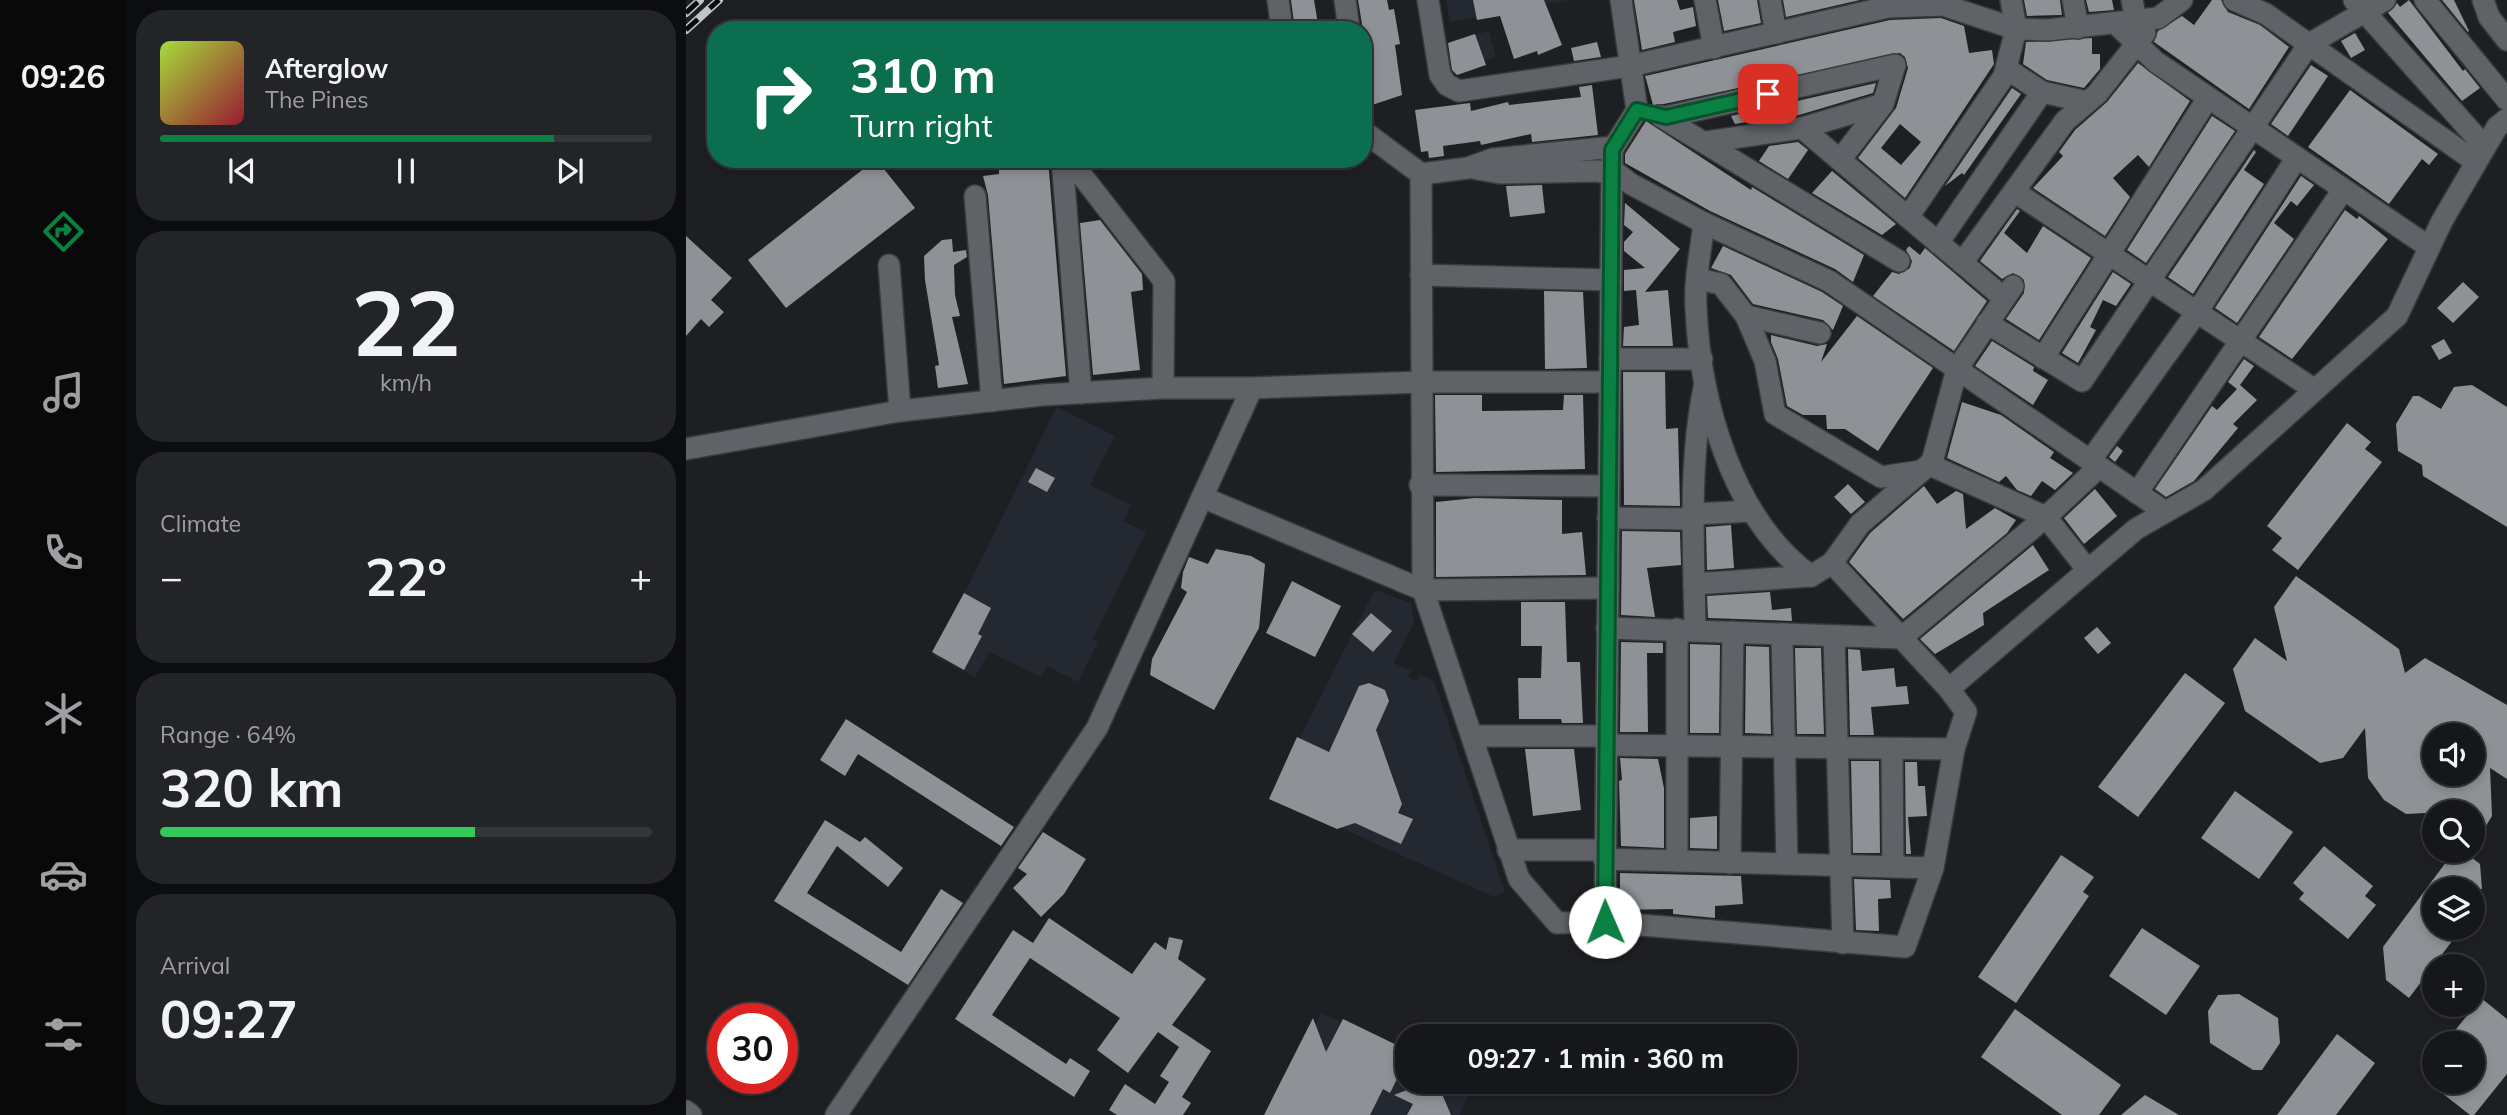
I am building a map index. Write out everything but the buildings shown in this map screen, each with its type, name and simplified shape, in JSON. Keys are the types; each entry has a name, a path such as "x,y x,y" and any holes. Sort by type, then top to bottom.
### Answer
{"street":[{"path":"1278,0 1281,21"},
{"path":"1345,0 1348,21"},
{"path":"1428,0 1440,75 1447,85 1459,91 1630,66 1776,33 1830,10 1888,3 1942,3 2016,29 2078,28 2158,18"},
{"path":"1605,922 1611,172 1614,147 1637,110 1621,0"},
{"path":"1705,0 1714,48"},
{"path":"1770,0 1776,33"},
{"path":"1908,217 2007,69 2016,29 2011,0"},
{"path":"2073,0 2078,28"},
{"path":"2132,0 2126,23 2136,43 2156,62 2429,247"},
{"path":"1962,263 2066,121 2087,102 2158,18 2182,0"},
{"path":"2234,0 2266,14 2481,154"},
{"path":"1987,323 2082,381 2309,44 2360,7 2385,0"},
{"path":"2425,0 2507,100"},
{"path":"2360,7 2481,154"},
{"path":"2493,10 2507,40"},
{"path":"1666,117 1895,65 1883,104 1840,160"},
{"path":"2007,69 2042,92 2087,102"},
{"path":"1938,243 2042,92"},
{"path":"2043,358 2207,98"},
{"path":"1706,142 1802,128 1883,104"},
{"path":"1637,110 1666,117 1899,261"},
{"path":"1950,689 2136,529 2204,490 2397,316 2429,247 2497,127 2507,119"},
{"path":"1694,584 1811,576 1832,563 1860,524 1932,462 1957,369 2008,292 1962,263 1802,128"},
{"path":"1372,138 1421,174 1468,168 1493,159 1614,147"},
{"path":"1607,628 1901,638 2046,517 2094,464 2296,159"},
{"path":"1063,168 1081,393"},
{"path":"1076,168 1164,281 1163,388"},
{"path":"1468,168 1500,173 1611,172 1704,223 1829,281 2165,512"},
{"path":"1421,174 1420,485 1423,590 1473,736 1508,850 1520,879 1558,923 1605,922 1905,947 1933,868 1954,749 1966,712 1950,689 1832,563"},
{"path":"2137,494 2343,190"},
{"path":"2015,192 2315,390"},
{"path":"975,196 992,401"},
{"path":"1704,223 1695,306 1705,382 1731,472 1772,541 1811,576"},
{"path":"889,265 900,411"},
{"path":"1421,275 1611,280"},
{"path":"1698,279 1721,284 1746,316 1765,360 1775,414 1881,477 1921,471 1930,465 2046,517 2087,569"},
{"path":"1746,316 1820,333"},
{"path":"1610,359 1702,359"},
{"path":"686,449 900,411 1081,393 1163,388 1422,382 1609,383"},
{"path":"1677,861 1677,746 1686,630 1694,584 1699,409 1705,382"},
{"path":"836,1115 1097,728 1252,388"},
{"path":"1420,485 1608,486"},
{"path":"1202,497 1423,590 1608,588"},
{"path":"1608,518 1694,517 1752,511"},
{"path":"1730,863 1733,632"},
{"path":"1782,634 1787,864"},
{"path":"1834,636 1843,943"},
{"path":"1473,736 1606,740 1677,746 1954,749"},
{"path":"1892,749 1892,867"},
{"path":"1508,850 1677,861 1933,868"},
{"path":"686,1111 691,1115"}],"shaded area":[{"path":"1446,0 1568,0 1450,22"},
{"path":"1489,31 1496,57 1458,68 1451,41"},
{"path":"1057,407 1115,436 1090,485 1131,505 1123,521 1146,532 1093,639 1098,642 1078,682 1047,666 1041,677 989,652 975,677 933,656"},
{"path":"1375,590 1411,603 1414,622 1394,663 1411,671 1408,677 1417,681 1421,675 1434,681 1505,892 1494,897 1270,796"},
{"path":"1321,1013 1395,1045 1395,1094 1468,1094 1460,1115 1272,1115"}],"railway":[{"path":"686,13 700,0"},
{"path":"686,30 719,0"}],"route":[{"path":"1605,922 1612,150 1637,110 1666,117 1768,94"}]}
